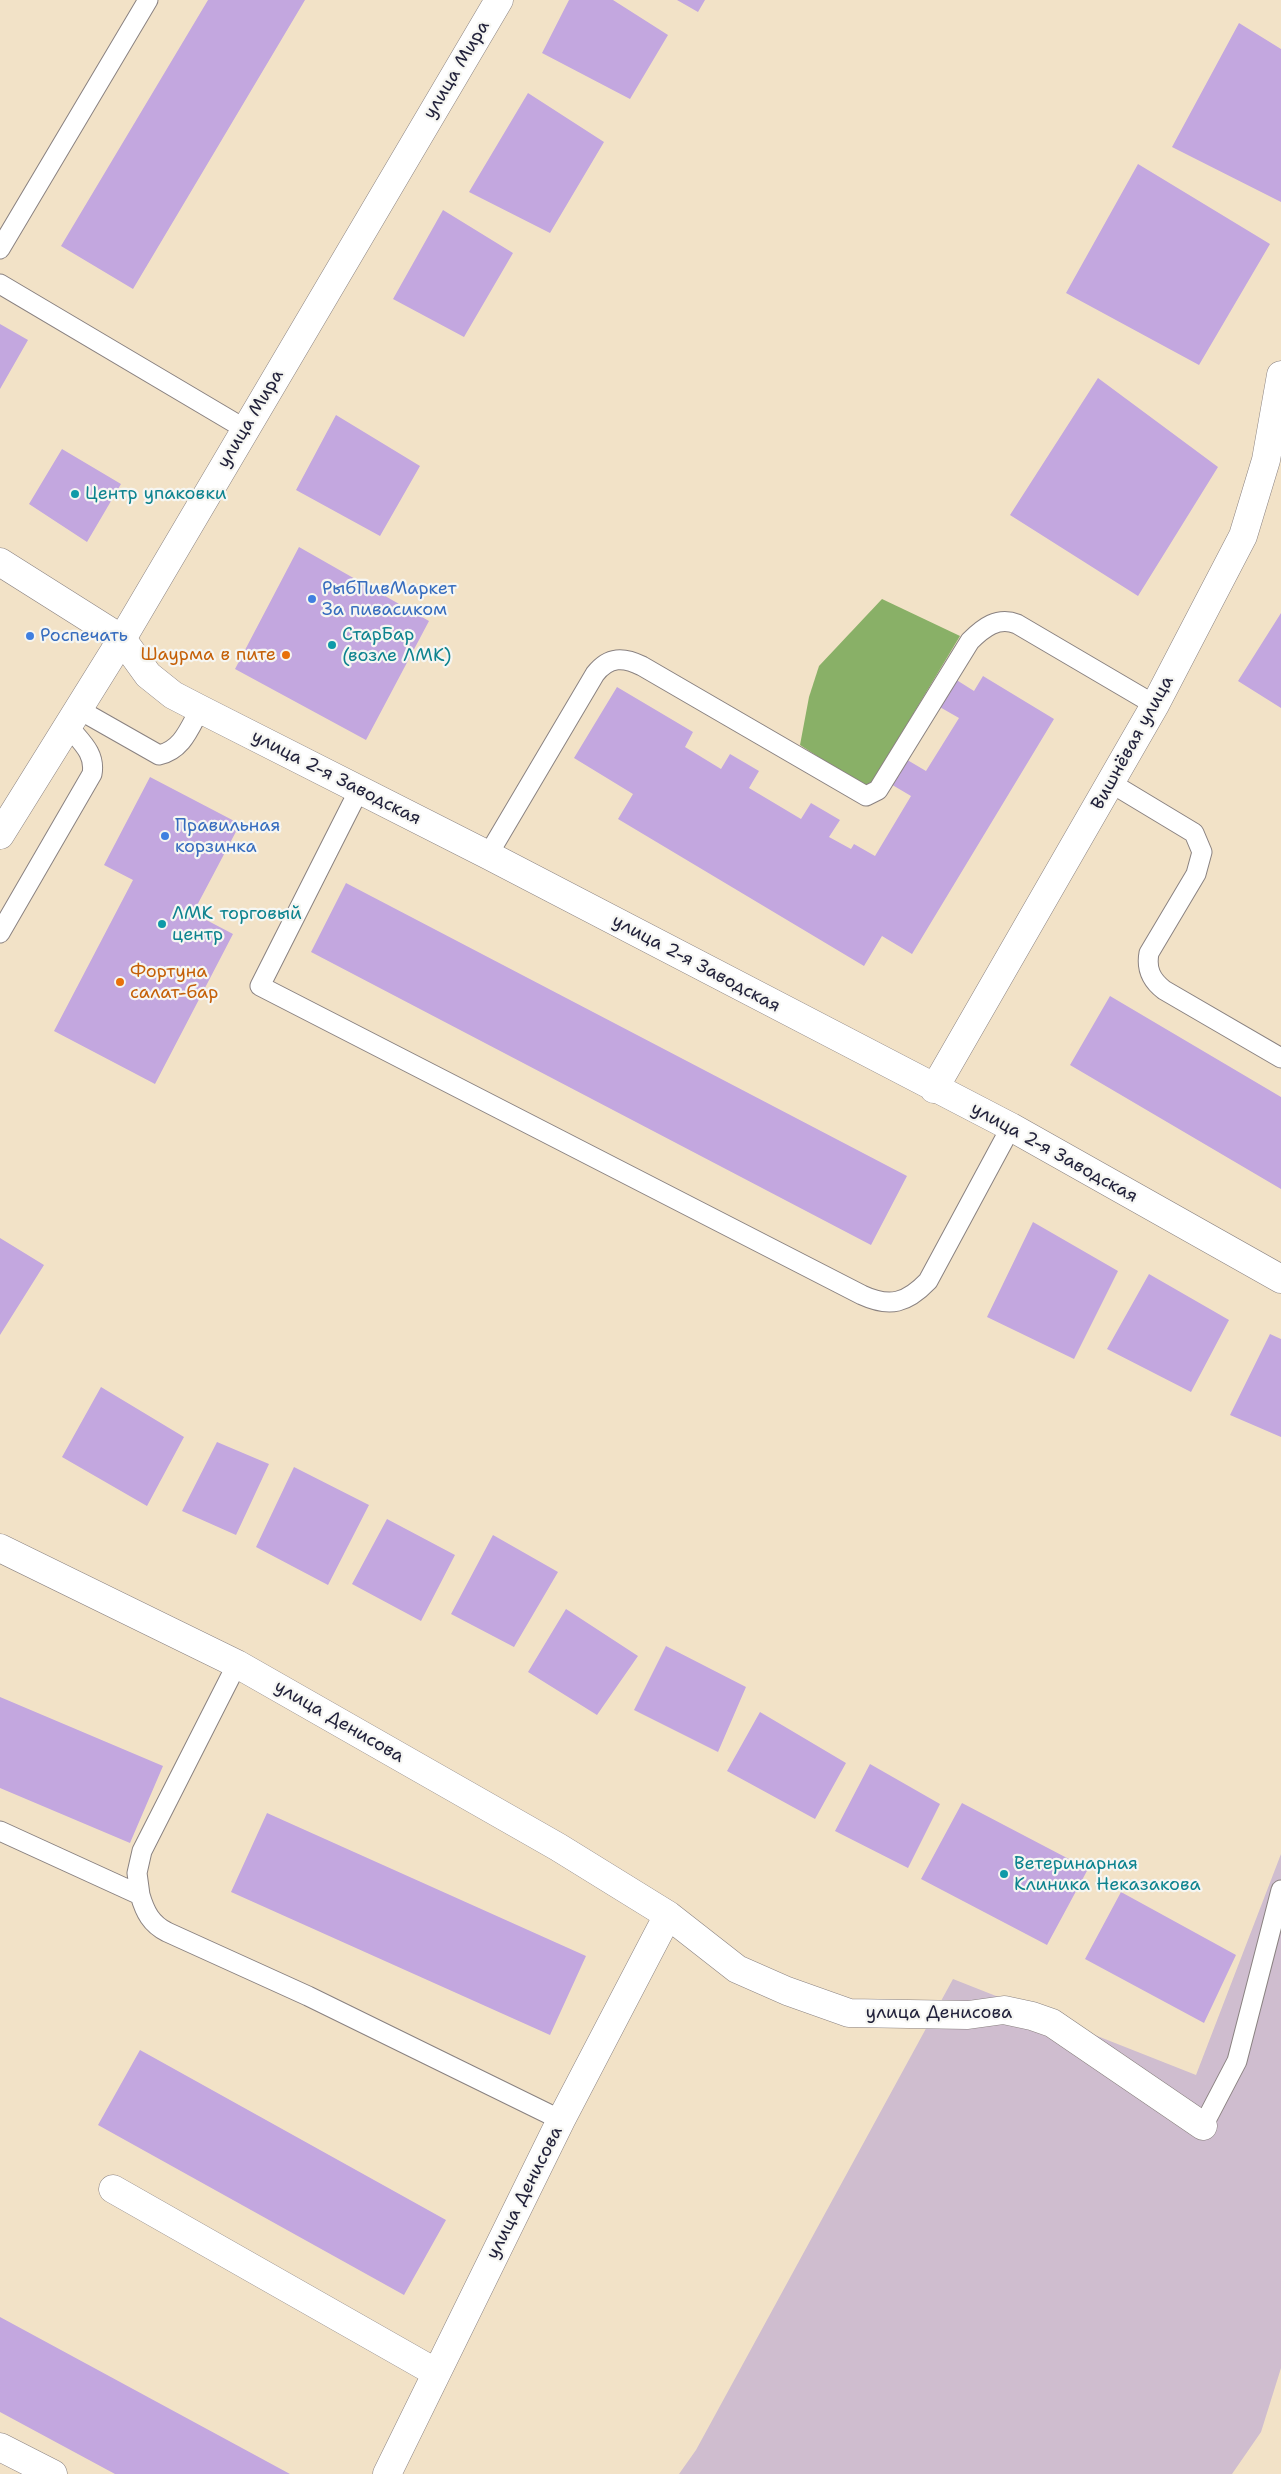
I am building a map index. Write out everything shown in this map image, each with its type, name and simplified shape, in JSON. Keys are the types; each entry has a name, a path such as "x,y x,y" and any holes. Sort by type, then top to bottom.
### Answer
{"street":[{"name":"улица Мира","path":"0,835 122,639 499,0"},
{"name":"Вишнёвая улица","path":"934,1089 1155,705 1243,536 1266,460 1281,375"},
{"path":"0,562 122,639"},
{"name":"улица 2-я Заводская","path":"122,639 148,675 173,694 200,709 488,855 934,1089 1011,1127 1281,1279"},
{"name":"улица Денисова","path":"0,1548 237,1664 558,1847 668,1914 737,1969 787,1991 849,2013 968,2015 1004,2010 1032,2016 1052,2023 1203,2126"},
{"name":"улица Денисова","path":"386,2474 561,2120 668,1914"},
{"path":"113,2189 435,2372"},
{"path":"0,2447 53,2474"}],"lane":[{"path":"0,249 148,0"},
{"path":"3,285 245,428"},
{"path":"488,855 595,674 610,661 624,659 642,666 866,796 878,790 970,641 985,627 992,624 1007,621 1017,624 1155,705"},
{"path":"73,718 159,755 174,750 181,743 200,709"},
{"path":"0,933 92,774 93,759 73,718"},
{"path":"1111,783 1194,833 1202,852 1196,874 1149,953 1148,966 1152,979 1164,990 1281,1058"},
{"path":"360,790 260,986 862,1295 890,1303 906,1298 928,1281 1011,1127"},
{"path":"237,1664 142,1851 137,1873 140,1895 150,1918 162,1930 308,1996 561,2120"},
{"path":"0,1831 140,1895"},
{"path":"1203,2126 1238,2061 1281,1890"}],"shaded area":[{"path":"1281,1854 1281,2368 1261,2432 1232,2474 679,2474 696,2450 953,1979 1196,2075"}],"green space":[{"path":"882,599 960,636 868,789 800,745 809,697 819,666"}],"building":[{"path":"208,0 305,0 133,289 61,246"},
{"path":"569,0 613,0 668,35 630,99 542,53"},
{"path":"677,0 705,0 698,12"},
{"path":"1239,23 1281,49 1281,202 1172,147"},
{"path":"528,93 604,142 550,233 469,192"},
{"path":"1138,164 1270,244 1199,365 1066,293"},
{"path":"443,210 513,253 464,337 393,299"},
{"path":"0,324 28,340 0,389"},
{"path":"1098,378 1218,467 1138,596 1010,515"},
{"path":"336,415 420,466 380,536 296,490"},
{"name":"Центр упаковки","path":"62,449 121,484 87,542 29,504"},
{"name":"СтарБар (возле ЛМК)","path":"299,547 429,621 366,740 235,669"},
{"path":"1281,613 1281,708 1238,681"},
{"path":"983,676 1054,719 912,954 882,936 864,966 618,819 633,794 574,758 617,687 693,732 685,747 721,769 730,754 759,771 749,788 801,819 811,803 840,820 829,837 851,849 854,844 875,856 911,796 889,783 904,758 926,771 959,718 938,706 955,679 974,691"},
{"name":"ЛМК торговый центр","path":"150,777 240,824 193,913 233,934 155,1084 54,1031 133,880 104,865"},
{"path":"346,883 907,1176 871,1245 311,952"},
{"path":"1110,996 1281,1097 1281,1189 1070,1065"},
{"path":"1033,1222 1118,1271 1074,1359 987,1317"},
{"path":"0,1238 44,1265 0,1335"},
{"path":"1149,1274 1229,1320 1191,1392 1107,1349"},
{"path":"1270,1334 1281,1339 1281,1437 1230,1415"},
{"path":"101,1387 184,1437 147,1506 62,1457"},
{"path":"217,1442 269,1464 236,1535 182,1511"},
{"path":"294,1467 369,1505 328,1585 256,1547"},
{"path":"387,1519 455,1555 421,1621 352,1584"},
{"path":"493,1535 558,1572 514,1647 451,1614"},
{"path":"566,1609 638,1656 597,1715 528,1672"},
{"path":"666,1646 746,1687 718,1752 634,1710"},
{"path":"0,1697 163,1766 130,1843 0,1788"},
{"path":"760,1712 846,1763 815,1819 727,1771"},
{"path":"870,1764 940,1804 908,1868 835,1831"},
{"name":"Ветеринарная Клиника Неказакова","path":"962,1803 1088,1869 1047,1945 921,1879"},
{"path":"267,1813 586,1956 550,2035 231,1892"},
{"path":"1121,1892 1236,1955 1204,2023 1085,1959"},
{"path":"140,2050 446,2220 404,2295 98,2125"},
{"path":"0,2317 290,2474 115,2474 0,2412"}],"place":[{"name":"Центр упаковки","path":"75,494"},
{"name":"РыбПивМаркет За пивасиком","path":"312,599"},
{"name":"Роспечать","path":"30,636"},
{"name":"СтарБар (возле ЛМК)","path":"332,645"},
{"name":"Шаурма в пите","path":"286,655"},
{"name":"Правильная корзинка","path":"165,836"},
{"name":"ЛМК торговый центр","path":"162,924"},
{"name":"Фортуна салат-бар","path":"120,982"},
{"name":"Ветеринарная Клиника Неказакова","path":"1004,1874"}]}
